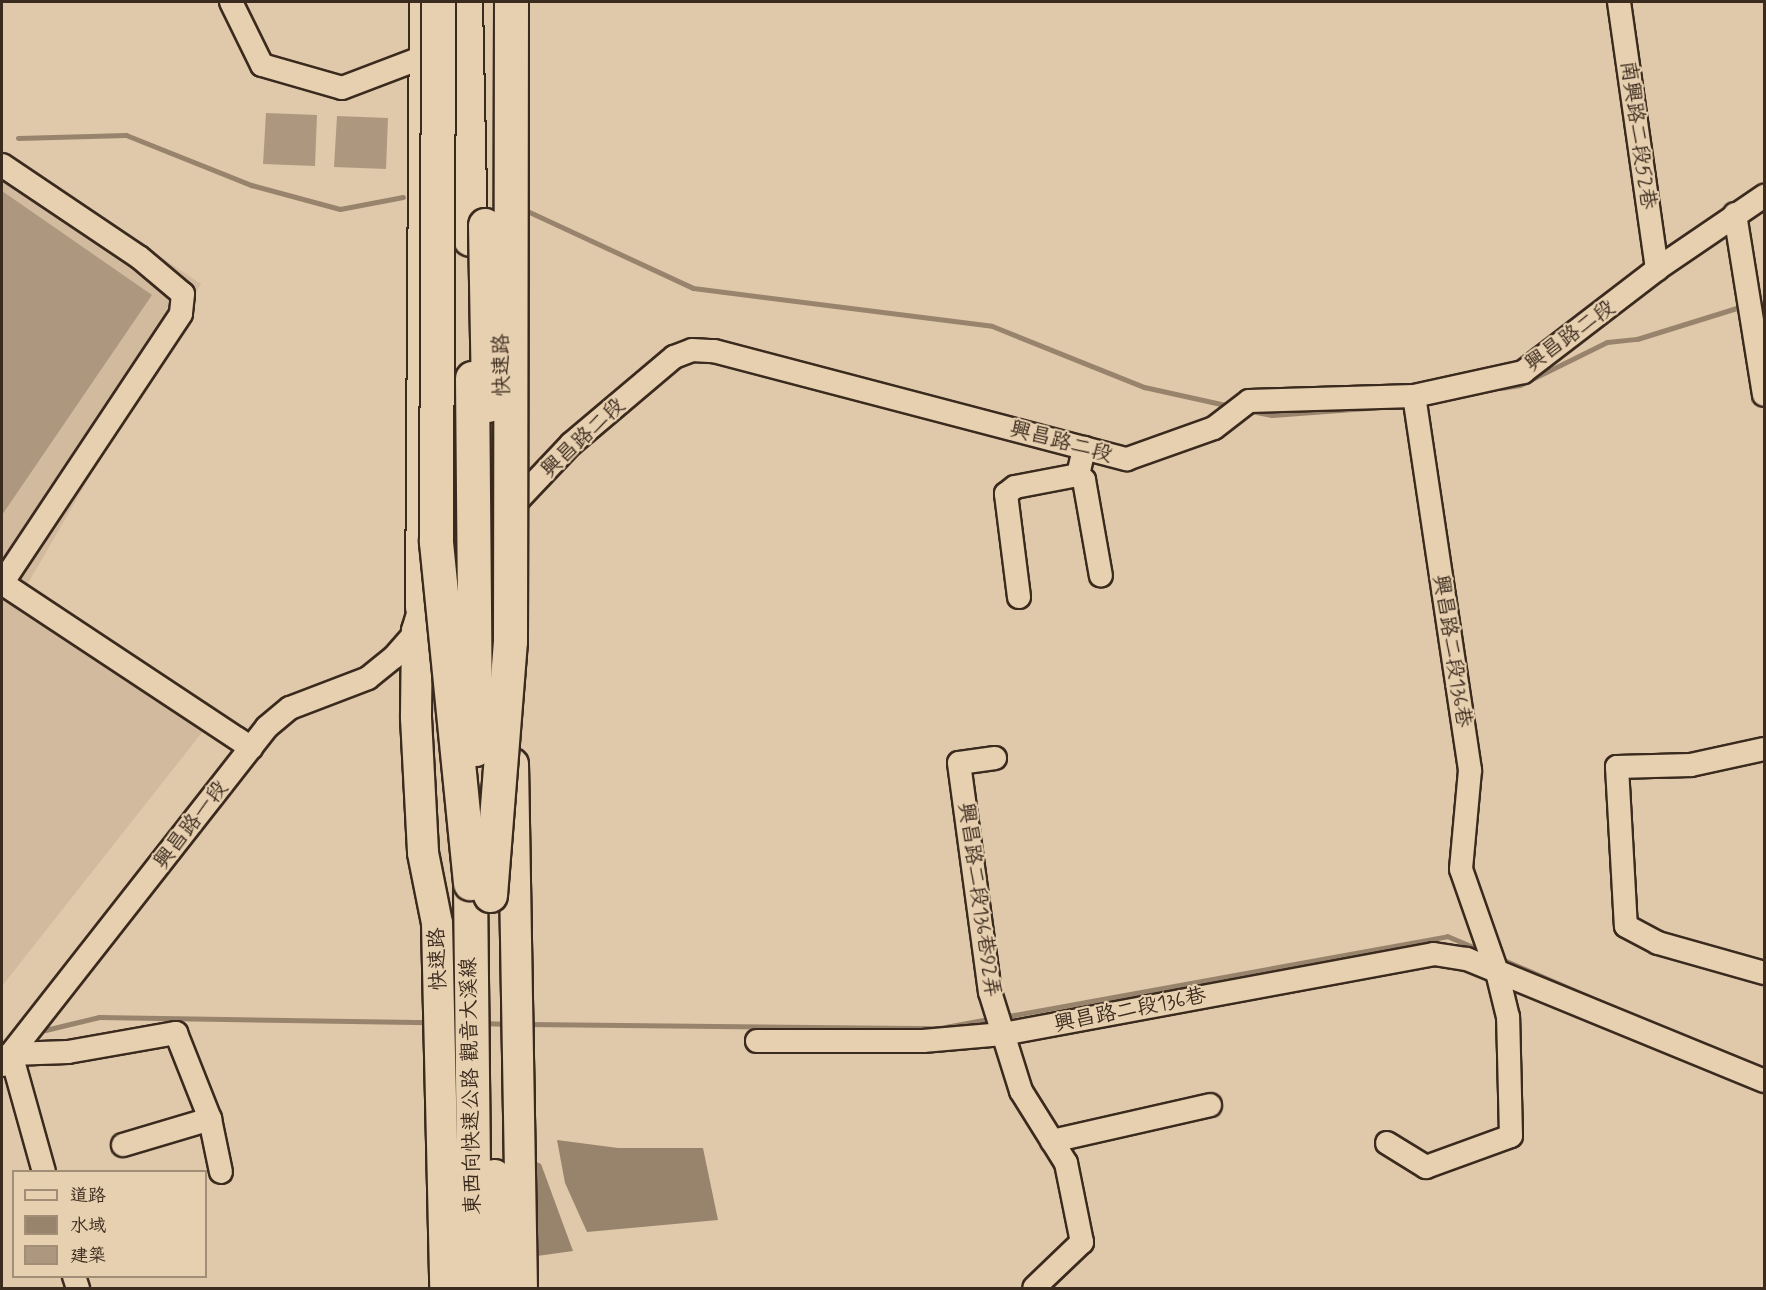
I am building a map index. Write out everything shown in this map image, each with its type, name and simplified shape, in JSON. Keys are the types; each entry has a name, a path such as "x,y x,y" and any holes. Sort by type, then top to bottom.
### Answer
{"highway":[{"path":"465,2 477,232"},
{"path":"480,889 477,232 482,2"},
{"path":"480,889 510,641 510,2"},
{"path":"428,8 436,542 480,889"},
{"name":"東西向快速公路 觀音大溪線","path":"474,1288 480,889"},
{"name":"東西向快速公路 觀音大溪線","path":"480,889 498,1288"}],"main road":[{"name":"快速路","path":"445,1288 437,923 423,854 416,718 417,631 441,549 447,461 450,2"},
{"name":"快速路","path":"498,2 512,510 511,729 522,1288"}],"street":[{"path":"231,2 262,65 342,88 421,58"},
{"name":"快速路","path":"512,510 521,2"},
{"name":"南興路二段52巷","path":"1619,2 1657,269"},
{"name":"快速路","path":"417,631 421,58 428,8"},
{"path":"2,165 139,257 183,294 181,315 2,583 251,748"},
{"name":"興昌路二段","path":"417,631 512,510 571,444 674,357 692,351 714,351 1127,459 1214,428 1239,408 1414,396 1523,372 1657,269 1734,214 1764,196"},
{"path":"1734,214 1754,307 1764,395"},
{"name":"興昌路二段136巷","path":"1387,1143 1426,1167 1510,1136 1508,1017 1497,972 1461,869 1470,770 1414,396"},
{"path":"1078,475 1084,448"},
{"path":"1078,475 1084,480 1101,576"},
{"path":"1019,597 1006,494 1015,487 1078,475"},
{"name":"興昌路一段","path":"13,1051 267,727 290,708 368,678 417,631"},
{"path":"1764,749 1691,765 1617,767 1626,926 1658,943 1764,973"},
{"name":"興昌路二段136巷92弄","path":"995,758 959,763 990,992 1021,1091 1065,1163 1082,1242 1034,1288"},
{"name":"興昌路二段136巷","path":"757,1041 923,1041 1003,1034 1406,956 1434,954 1467,959 1764,1081"},
{"path":"43,1170 13,1051 68,1052 176,1033 210,1119 221,1172"},
{"path":"1052,1142 1210,1105"},
{"path":"123,1145 210,1119"}],"shaded area":[{"path":"2,150 201,284 23,592 204,730 2,986"}],"water":[{"path":"557,1140 618,1148 703,1148 718,1220 587,1232 565,1183"},
{"path":"532,1160 541,1164 573,1251 530,1257"}],"building":[{"path":"266,113 317,115 315,166 263,164"},
{"path":"337,116 388,118 386,169 334,167"},
{"path":"2,191 152,295 2,515"}],"waterway":[{"path":"18,138 126,135 251,185 340,209 403,197"},
{"path":"525,210 693,288 992,326 1144,387 1230,406"},
{"path":"1501,388 1520,385 1607,342 1637,339 1743,306"},
{"path":"1251,411 1272,415 1367,408"},
{"path":"1003,1017 1447,936 1482,951"},
{"path":"1499,958 1636,1017"},
{"path":"37,1032 99,1017 431,1022"},
{"path":"527,1024 940,1028 994,1018"},
{"path":"482,1023 509,1024"}]}
